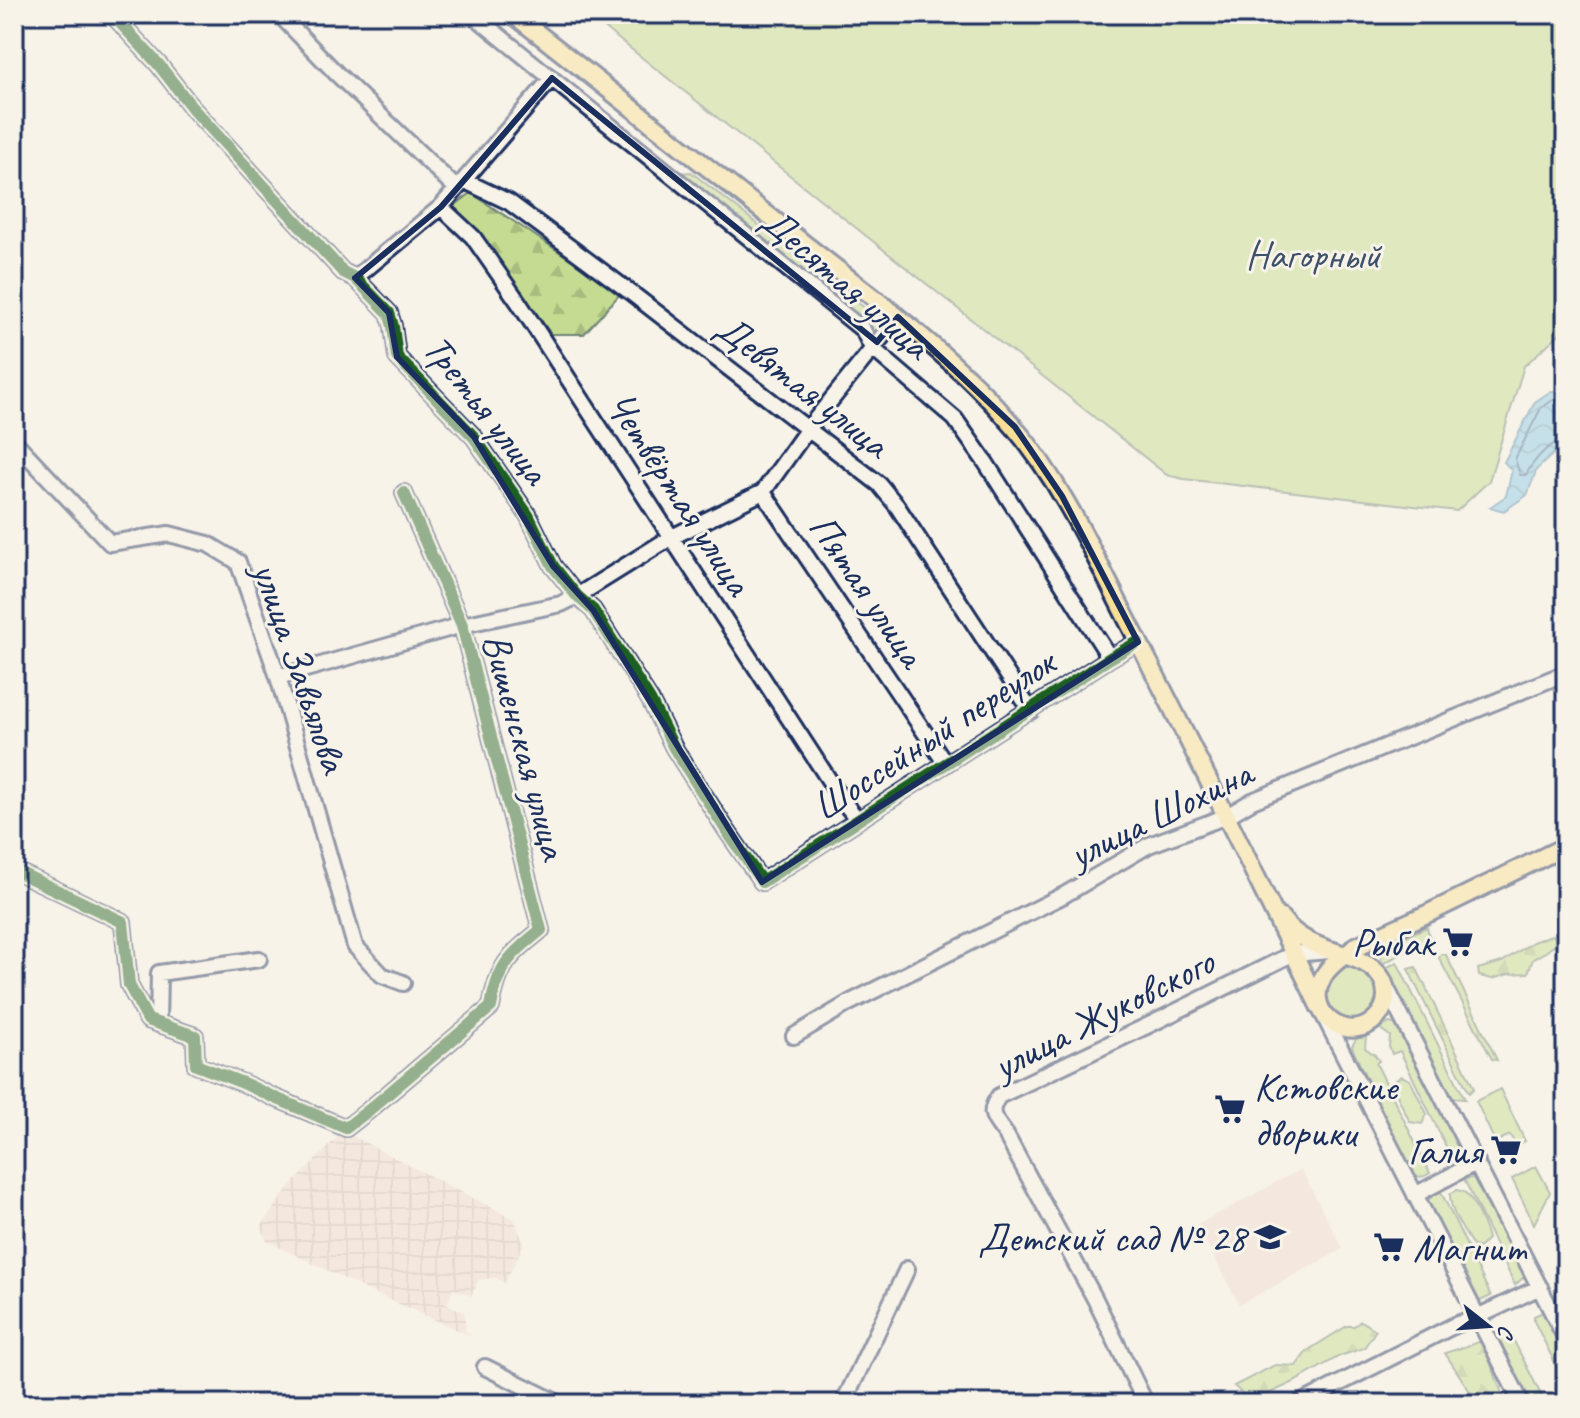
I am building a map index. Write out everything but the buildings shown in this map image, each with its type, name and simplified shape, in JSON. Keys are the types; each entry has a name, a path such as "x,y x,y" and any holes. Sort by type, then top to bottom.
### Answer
{"main road":[{"path":"513,14 898,317 981,391 1015,427 1062,496 1180,721 1321,1010 1332,1023 1358,1029 1380,1015 1386,989 1376,963 1379,945 1402,926"},
{"path":"1321,1010 1318,987 1338,957 1566,846"},
{"path":"1273,908 1298,935 1338,957 1366,963 1382,979"}],"street":[{"name":"Третья улица","path":"112,14 159,65 194,110 343,272 355,278 389,313 397,357 474,437 528,515 553,566 577,596 593,610 650,700 674,748 762,882"},
{"name":"Девятая улица","path":"279,14 337,74 460,184 509,202 879,484 897,506 1031,711"},
{"name":"Десятая улица","path":"472,14 863,330 872,348 955,419 1110,658"},
{"path":"355,278 441,207 552,78"},
{"name":"Четвёртая улица","path":"441,207 473,237 504,281 858,820"},
{"path":"278,677 462,625 561,604 670,538 763,492 807,430 898,317"},
{"name":"улица Завьялова","path":"14,441 110,543 169,534 208,544 238,562 278,677 355,946 382,975 403,983"},
{"name":"Пятая улица","path":"763,492 946,764"},
{"name":"Вишенская улица","path":"158,1024 195,1036 196,1065 346,1128 491,1007 495,983 512,954 541,930 462,625 404,493"},
{"name":"Шоссейный переулок","path":"762,882 1138,642"},
{"name":"улица Шохина","path":"794,1036 849,1003 1064,895 1149,845 1227,816 1252,801 1566,673"},
{"path":"14,870 123,922 129,985 148,1020 158,1024 159,973 259,959"},
{"name":"улица Жуковского","path":"1146,1404 1095,1299 1006,1135 992,1115 993,1106 999,1096 1293,954 1338,957"},
{"path":"1382,979 1566,1339"},
{"path":"1321,1010 1522,1404"},
{"path":"1415,1195 1477,1162"},
{"path":"843,1404 907,1269"},
{"path":"1299,1404 1455,1325 1540,1287"},
{"path":"485,1367 560,1404"}],"highlighted area":[{"path":"552,78 877,342 898,317 1015,427 1062,496 1138,642 762,882 593,610 553,566 474,437 397,357 389,313 355,278 441,207"}],"shaded area":[{"path":"343,1131 514,1219 524,1244 505,1283 495,1278 479,1280 471,1296 454,1289 447,1304 464,1312 466,1331 471,1336 267,1241 261,1226 286,1191"},
{"name":"Детский сад № 28","path":"1301,1169 1343,1249 1239,1305 1197,1225"}],"green space":[{"name":"Нагорный","path":"587,14 1566,14 1566,328 1524,366 1489,481 1457,511 1167,475"},
{"path":"691,172 885,324 876,334 678,173"},
{"path":"471,193 621,293 584,334 551,334 498,259 453,207"},
{"path":"1427,927 1430,939 1382,964 1382,951 1389,942"},
{"path":"1552,935 1559,941 1533,959 1528,973 1492,979 1479,976 1478,969 1502,962 1533,942"},
{"path":"1441,954 1446,955 1497,1060 1492,1059 1439,958"},
{"path":"1397,962 1465,1099 1453,1098 1384,969"},
{"path":"1358,967 1376,980 1379,1001 1367,1019 1346,1022 1328,1010 1324,988 1337,971"},
{"path":"1416,967 1474,1088 1469,1093 1408,969"},
{"path":"1389,1023 1398,1025 1462,1147 1454,1163 1400,1051 1392,1054 1390,1036 1379,1028"},
{"path":"1366,1036 1365,1048 1379,1061 1376,1063 1430,1173 1425,1176 1418,1177 1411,1173 1354,1052 1352,1046 1356,1039"},
{"path":"1401,1076 1410,1080 1427,1114 1422,1124 1410,1122 1393,1087"},
{"path":"1500,1089 1525,1141 1516,1146 1510,1135 1495,1142 1476,1101"},
{"path":"1536,1166 1550,1192 1534,1224 1512,1179"},
{"path":"1464,1179 1478,1180 1525,1276 1515,1285"},
{"path":"1457,1190 1464,1192 1471,1200 1485,1228 1488,1239 1479,1248 1473,1246 1455,1215 1450,1194"},
{"path":"1441,1192 1491,1296 1478,1302 1427,1201"},
{"path":"1543,1312 1566,1357 1566,1385 1534,1321 1534,1316"},
{"path":"1361,1321 1376,1330 1364,1348 1340,1356 1268,1394 1245,1396 1234,1386 1275,1365 1296,1366 1307,1351 1347,1326"},
{"path":"1502,1331 1510,1333 1541,1395 1539,1404 1529,1404 1495,1335"},
{"path":"1482,1341 1506,1404 1478,1404 1445,1353"}],"water":[{"path":"1551,391 1566,394 1566,442 1537,469 1527,495 1504,511 1490,507 1506,496 1512,470 1504,462 1535,402"}],"cycle path":[{"path":"112,14 159,65 194,110 343,272 355,278 389,313 397,357 474,437 528,515 553,566 577,596 593,610 650,700 674,748 762,882 1138,642"},
{"path":"14,870 123,922 129,985 148,1020 195,1036 196,1065 346,1128 491,1007 501,971 521,947 541,930 462,625 404,493"}],"place":[{"name":"Рыбак","path":"1458,942"},
{"name":"Кстовские дворики","path":"1230,1109"},
{"name":"Галия","path":"1506,1150"},
{"name":"Детский сад № 28","path":"1270,1237"},
{"name":"Магнит","path":"1389,1247"}]}
